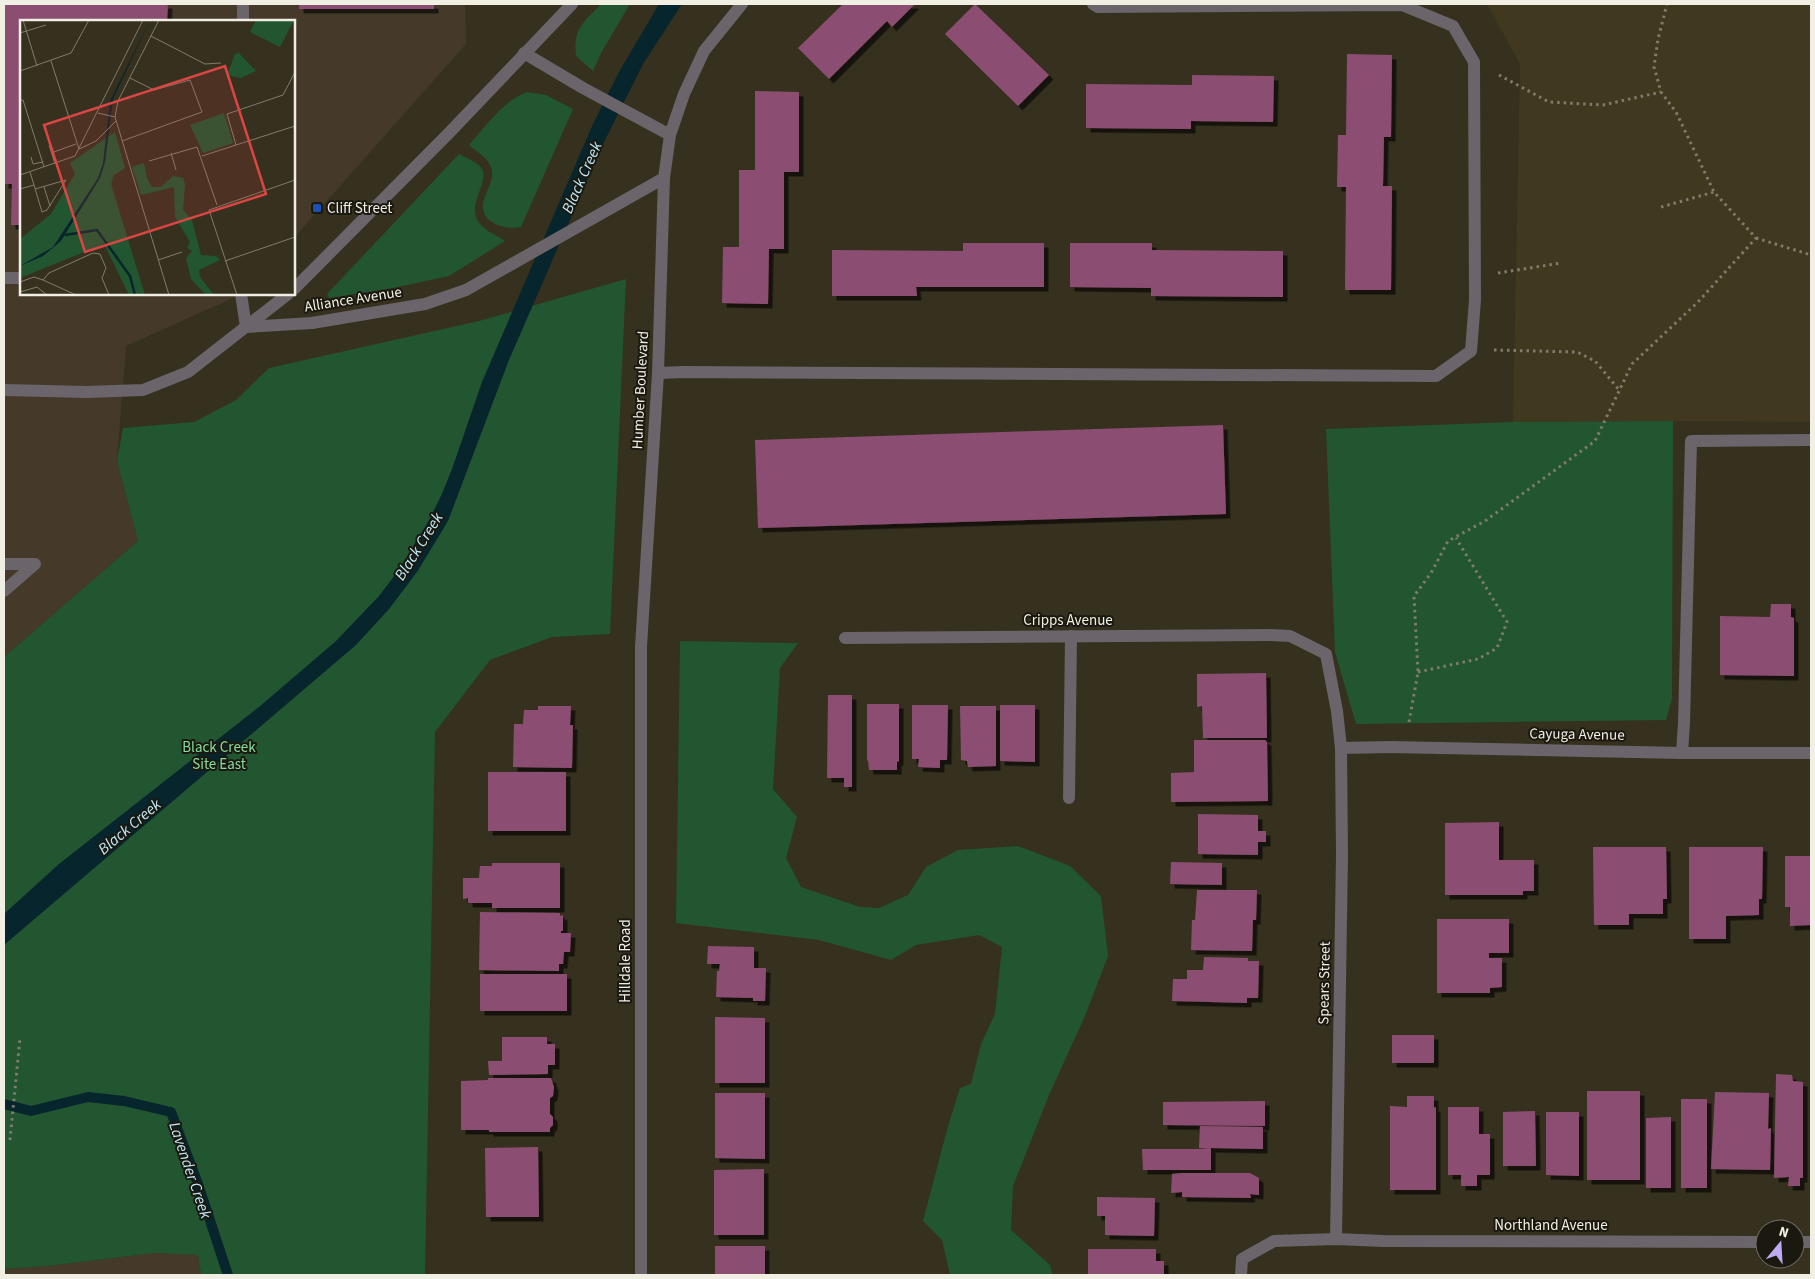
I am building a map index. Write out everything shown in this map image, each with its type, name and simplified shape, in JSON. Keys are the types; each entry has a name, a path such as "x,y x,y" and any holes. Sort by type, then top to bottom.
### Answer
{"street":[{"path":"242,20 243,4"},
{"path":"295,288 448,134 572,4"},
{"name":"Humber Boulevard","path":"641,647 658,373 664,178 670,135 684,94 704,51 742,4"},
{"path":"658,373 1436,376 1471,351 1475,300 1474,62 1453,26 1402,4 1098,7 1093,4"},
{"path":"524,53 583,88 670,135"},
{"name":"Alliance Avenue","path":"246,327 312,324 425,304 466,290 664,178"},
{"path":"4,278 20,278"},
{"path":"241,295 246,327"},
{"path":"4,390 87,392 143,390 188,372 287,295"},
{"path":"1682,753 1691,441 1811,440"},
{"path":"4,564 35,564 4,591"},
{"path":"1069,798 1071,636"},
{"name":"Cripps Avenue","path":"845,638 1290,636"},
{"name":"Spears Street","path":"1290,636 1326,654 1337,711 1341,748 1342,855 1336,1239"},
{"name":"Hilldale Road","path":"641,647 641,1275"},
{"name":"Cayuga Avenue","path":"1341,748 1390,747 1682,753 1811,753"},
{"path":"1241,1275 1242,1259 1274,1241 1336,1239"},
{"name":"Northland Avenue","path":"1336,1239 1383,1241 1755,1242"}],"path":[{"path":"1667,4 1658,39 1654,68 1661,92 1676,112 1714,192 1756,238 1811,255"},
{"path":"1474,62 1549,102 1603,105 1661,92"},
{"path":"1661,207 1714,192"},
{"path":"1408,728 1418,672 1414,596 1431,573 1448,541 1485,521 1595,441 1632,364 1698,302 1756,238"},
{"path":"1475,276 1561,263"},
{"path":"1471,351 1577,352 1595,361 1620,391"},
{"path":"1418,672 1478,659 1497,648 1507,622 1456,538"},
{"path":"10,1140 20,1038"}],"shaded area":[{"path":"4,4 465,4 466,44 295,237 295,20 20,20 20,295 240,295 126,346 117,461 138,541 4,657"},
{"path":"1487,4 1811,4 1811,422 1513,422 1520,64"},
{"path":"155,1253 198,1255 201,1275 4,1275 4,1269 48,1266"}],"green space":[{"path":"601,4 630,4 601,53 593,71 576,56 576,39 581,26"},
{"path":"527,92 546,95 573,109 521,227 515,228 502,226 490,221 483,211 484,199 492,179 491,168 485,158 469,145 488,122 510,101"},
{"path":"459,154 478,164 484,174 475,204 478,221 484,228 505,241 449,276 393,288 329,298 327,294"},
{"name":"Black Creek Site East","path":"626,279 610,634 552,637 490,660 435,732 425,1275 201,1275 198,1255 155,1253 48,1266 4,1269 4,657 138,541 117,461 123,428 194,422 236,400 269,368 479,321"},
{"path":"1673,421 1672,699 1666,720 1356,724 1335,652 1326,429 1513,422"},
{"path":"680,641 798,643 780,668 773,789 797,817 786,858 801,887 860,907 879,908 908,895 926,867 958,850 1018,846 1070,866 1101,896 1108,956 1085,1016 1049,1095 1013,1186 1011,1230 1050,1265 1053,1275 950,1275 942,1240 923,1221 960,1088 971,1084 981,1044 995,1014 1002,947 979,935 916,945 891,960 819,940 676,923"}],"water":[{"name":"Black Creek","path":"659,4 682,4 643,64 603,144 509,360 448,521 417,572 389,609 356,645 4,945 4,914 59,864 259,707 336,641 379,596 398,571 428,522 441,496 482,382 593,124 619,72"}],"building":[{"path":"4,4 168,4 167,20 20,20 20,225 11,225 12,184 4,184"},
{"path":"299,4 434,4 434,9 299,9"},
{"path":"843,4 915,4 892,27 887,21 829,79 798,48"},
{"path":"975,4 1049,75 1018,106 945,34"},
{"path":"1347,54 1392,55 1391,137 1384,137 1383,186 1392,186 1391,290 1345,290 1346,187 1337,187 1338,135 1346,135"},
{"path":"1192,75 1274,76 1273,122 1191,121 1191,129 1086,128 1086,84 1192,85"},
{"path":"755,91 799,92 799,172 784,172 784,249 769,249 768,304 722,303 723,247 739,247 739,170 755,170"},
{"path":"963,243 1044,243 1044,287 916,287 917,296 832,296 832,250 963,251"},
{"path":"1070,243 1152,243 1152,250 1283,251 1283,297 1151,296 1151,288 1070,287"},
{"path":"1223,425 1226,514 758,528 755,440"},
{"path":"1771,604 1791,604 1791,617 1794,618 1794,676 1720,675 1720,616 1770,617"},
{"path":"1266,673 1267,738 1203,738 1202,706 1197,707 1197,674"},
{"path":"828,695 852,695 852,787 844,787 844,778 827,778"},
{"path":"867,704 899,704 899,761 897,762 897,770 869,770 867,760"},
{"path":"912,705 948,705 947,760 940,760 940,768 918,767 919,759 912,759"},
{"path":"1000,705 1035,705 1035,762 1000,761"},
{"path":"538,706 571,706 570,725 573,725 572,768 513,767 514,724 523,724 524,710 538,710"},
{"path":"960,706 996,706 996,766 968,767 967,761 961,760"},
{"path":"1194,740 1265,740 1267,742 1268,801 1171,802 1171,773 1194,772"},
{"path":"488,772 566,772 566,831 488,831"},
{"path":"1198,814 1258,815 1258,831 1266,831 1266,842 1258,842 1258,855 1198,854"},
{"path":"1499,822 1499,860 1534,860 1534,891 1523,891 1523,895 1445,895 1445,823"},
{"path":"1593,847 1666,847 1667,899 1663,899 1663,914 1629,914 1629,925 1594,925"},
{"path":"1689,847 1763,847 1762,899 1759,899 1759,915 1726,916 1726,939 1689,939"},
{"path":"1785,856 1811,856 1811,925 1790,926 1790,907 1785,907"},
{"path":"1171,862 1222,863 1222,885 1170,884"},
{"path":"492,863 560,863 560,908 492,908 492,903 468,903 468,898 463,899 463,878 479,878 480,866 492,866"},
{"path":"1197,890 1257,890 1256,920 1253,920 1252,951 1191,950 1192,920 1195,920"},
{"path":"480,912 560,913 560,916 563,915 563,931 561,933 571,933 570,952 564,952 563,964 559,964 559,971 479,970"},
{"path":"1437,919 1509,919 1509,953 1489,953 1489,958 1502,958 1502,987 1490,988 1490,993 1437,993"},
{"path":"708,946 754,947 754,968 766,968 765,1001 753,1001 753,998 716,997 717,971 719,971 720,964 707,964"},
{"path":"1204,957 1248,958 1248,961 1259,961 1258,998 1247,998 1247,1003 1172,1001 1173,979 1187,979 1187,970 1203,970"},
{"path":"480,974 567,974 567,1011 480,1011"},
{"path":"715,1017 765,1018 765,1083 715,1083"},
{"path":"1392,1035 1434,1035 1434,1063 1392,1063"},
{"path":"502,1037 547,1037 547,1044 555,1044 555,1065 548,1065 548,1074 489,1075 488,1061 502,1061"},
{"path":"1776,1074 1792,1075 1793,1081 1803,1082 1803,1178 1800,1178 1800,1186 1788,1186 1789,1177 1774,1178"},
{"path":"488,1078 551,1078 554,1087 553,1096 550,1098 550,1114 553,1117 553,1125 550,1128 550,1132 461,1130 461,1081 488,1080"},
{"path":"1587,1091 1640,1091 1640,1180 1587,1180"},
{"path":"1715,1092 1769,1093 1768,1129 1771,1128 1770,1170 1711,1169"},
{"path":"715,1093 765,1093 765,1159 715,1158"},
{"path":"1407,1096 1434,1096 1434,1108 1436,1107 1436,1190 1390,1190 1390,1106 1407,1107"},
{"path":"1681,1099 1707,1099 1707,1188 1681,1188"},
{"path":"1265,1101 1265,1126 1163,1125 1163,1102"},
{"path":"1448,1107 1479,1107 1479,1134 1490,1134 1490,1175 1477,1175 1477,1186 1461,1186 1461,1175 1448,1175"},
{"path":"1535,1111 1536,1166 1503,1166 1503,1112"},
{"path":"1546,1112 1579,1112 1579,1176 1546,1175"},
{"path":"1671,1117 1671,1188 1646,1188 1646,1118"},
{"path":"1200,1126 1263,1127 1263,1149 1211,1148 1211,1170 1143,1170 1142,1149 1209,1149 1199,1148"},
{"path":"538,1147 539,1217 486,1217 485,1148"},
{"path":"764,1169 764,1235 714,1235 714,1170"},
{"path":"1250,1173 1259,1178 1259,1195 1250,1194 1251,1198 1182,1197 1182,1192 1171,1193 1172,1174"},
{"path":"1097,1197 1155,1198 1154,1236 1105,1235 1105,1216 1097,1216"},
{"path":"715,1246 765,1246 765,1275 715,1275"},
{"path":"1088,1249 1156,1249 1156,1261 1164,1261 1164,1275 1088,1275"}],"waterway":[{"name":"Lavender Creek","path":"4,1104 31,1111 88,1097 124,1101 171,1112 198,1184 228,1275"}],"place":[{"name":"Cliff Street","path":"317,208"}]}
